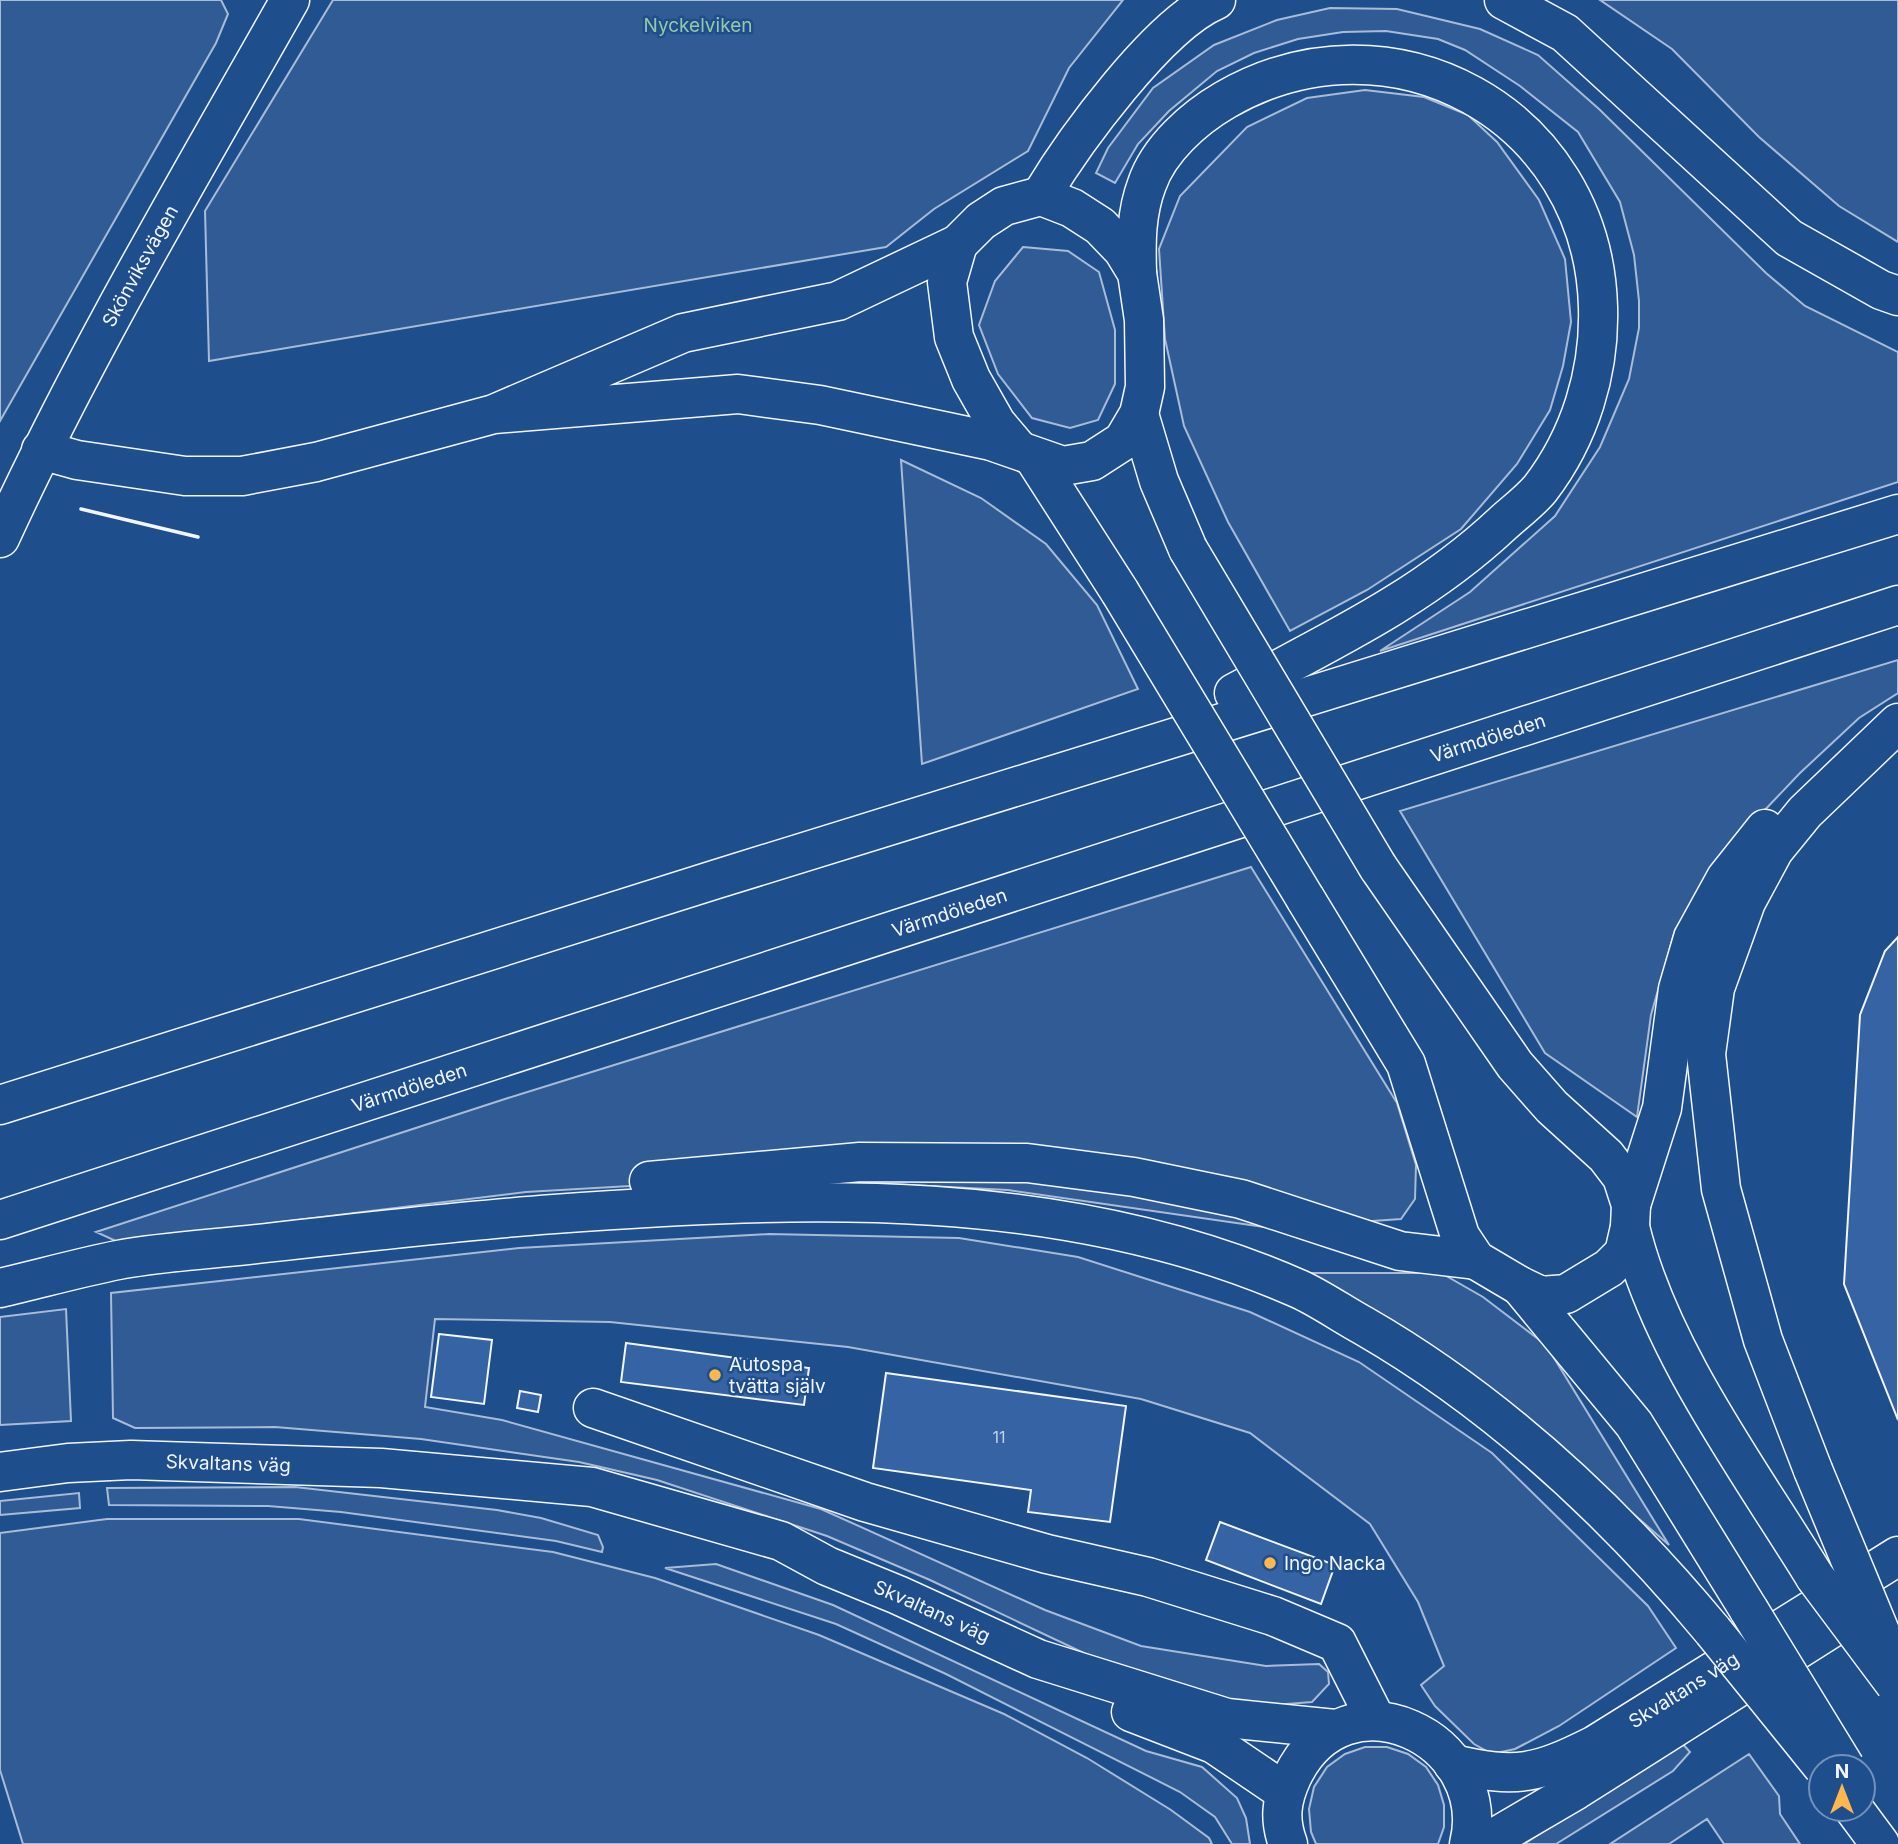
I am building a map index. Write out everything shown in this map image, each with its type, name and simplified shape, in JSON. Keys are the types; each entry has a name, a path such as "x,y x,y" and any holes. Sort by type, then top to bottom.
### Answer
{"main road":[{"name":"Skönviksvägen","path":"0,538 41,450 137,270 290,0"},
{"path":"1041,195 1056,170 1151,48 1216,0"},
{"path":"1504,0 1565,33 1788,238 1881,290 1898,296"},
{"path":"495,414 738,394 832,408 1026,454 1063,466 1092,461 1123,441 1139,414 1144,387 1144,320 1137,273 1136,229 1147,181 1171,144 1203,113 1247,87 1287,73 1341,65 1380,66 1434,75 1501,112 1536,144 1563,180 1585,232 1598,280 1599,331 1592,381 1571,437 1539,489 1475,550 1398,606 1121,753"},
{"path":"41,450 77,460 185,476 242,476 316,462 495,414 683,333 838,301 958,243 981,221 1004,206 1041,195 1072,208 1100,226 1123,250 1137,273"},
{"path":"958,243 947,282 954,337 971,379 996,423 1026,454 1120,592 1406,1064 1461,1236 1476,1260"},
{"path":"1139,414 1159,481 1188,549 1378,867 1515,1065 1552,1107 1606,1156 1622,1177 1637,1254 1690,1374 1815,1577 1898,1689"},
{"path":"0,1105 1121,753 1898,514"},
{"name":"Värmdöleden","path":"0,1220 1898,605"},
{"path":"452,1222 632,1182 859,1162 1027,1163 1134,1177 1241,1199 1400,1251 1476,1260 1541,1296 1566,1294 1609,1268 1624,1253 1630,1216 1662,1108 1678,989 1699,926 1726,878 1771,821 1893,726"},
{"path":"1893,726 1805,811 1774,850 1746,902 1715,988 1706,1054 1721,1189 1763,1340 1813,1470 1898,1675"},
{"path":"0,1289 120,1260 452,1222 708,1203 858,1201 996,1209 1099,1226 1227,1261 1302,1290 1404,1349 1504,1421 1592,1500 1673,1583 1812,1753"},
{"path":"1520,1286 1634,1424 1836,1753"},
{"path":"593,1408 865,1502 1047,1554 1147,1577 1273,1616 1337,1643 1376,1720"},
{"name":"Skvaltans väg","path":"0,1472 68,1463 131,1460 381,1468 592,1487 781,1541 827,1566 1038,1659 1227,1717 1335,1729"},
{"name":"Skvaltans väg","path":"1453,1763 1488,1772 1523,1772 1550,1768 1595,1745 1898,1556"},
{"name":"Skvaltans väg","path":"1484,1844 1633,1755 1898,1586"},
{"name":"Skvaltans väg","path":"1038,1659 1105,1702 1214,1744 1285,1792"},
{"name":"Skvaltans väg","path":"1288,1844 1282,1829 1281,1811 1285,1792 1301,1760 1335,1729 1343,1725 1376,1720 1423,1735 1438,1745 1453,1763 1471,1812 1473,1829 1469,1844"},
{"path":"1864,1823 1880,1844"},
{"path":"1876,1823 1887,1844"}],"shaded area":[{"path":"0,0 221,0 228,14 216,43 0,421"},
{"path":"333,0 1123,0 1069,68 1028,151 934,209 886,247 209,361 205,211"},
{"path":"1600,0 1898,0 1898,242 1839,206 1759,137 1672,49"},
{"path":"1330,8 1397,9 1480,29 1538,55 1599,109 1766,273 1805,306 1898,352 1898,482 1380,651 1470,592 1555,516 1600,447 1629,379 1639,328 1639,301 1634,255 1620,202 1578,132 1520,86 1465,50 1438,39 1386,31 1343,32 1298,39 1254,53 1217,71 1169,111 1138,144 1115,183 1096,173 1108,148 1153,88 1214,45 1277,20"},
{"path":"1365,90 1424,97 1468,115 1497,142 1539,200 1565,259 1571,322 1563,366 1550,410 1517,464 1461,529 1367,590 1290,631 1228,522 1184,426 1165,339 1159,249 1180,196 1247,127 1307,98"},
{"path":"1023,247 1068,251 1099,272 1115,330 1115,384 1098,420 1070,428 1032,418 998,374 979,325 995,281"},
{"path":"901,460 981,498 1046,544 1097,605 1138,689 922,764"},
{"path":"1898,660 1898,693 1859,718 1800,773 1719,858 1675,930 1651,1015 1637,1117 1545,1053 1400,811"},
{"path":"1251,867 1397,1103 1416,1165 1415,1199 1401,1219 1271,1228 1008,1190 769,1178 526,1192 118,1242 96,1232 508,1098"},
{"path":"769,1234 959,1238 1078,1257 1250,1312 1359,1362 1492,1453 1648,1606 1676,1648 1559,1726 1515,1749 1492,1754 1474,1744 1435,1706 1421,1685 1444,1666 1418,1602 1370,1524 1250,1433 1141,1399 848,1347 610,1322 435,1319 425,1407 502,1420 821,1509 1045,1610 1141,1646 1266,1666 1319,1664 1328,1672 1329,1684 1312,1702 1274,1705 1222,1700 1107,1664 930,1580 827,1536 657,1480 579,1462 421,1439 275,1427 135,1428 113,1418 111,1293 519,1248"},
{"path":"1304,1273 1441,1273 1483,1297 1546,1345 1669,1545 1477,1378"},
{"path":"66,1309 71,1421 0,1425 0,1317"},
{"path":"295,1487 497,1510 541,1518 598,1535 603,1547 602,1552 556,1541 341,1512 268,1506 109,1505 107,1488"},
{"path":"79,1493 80,1508 0,1515 0,1501"},
{"path":"107,1519 299,1519 553,1552 655,1578 819,1635 1004,1714 1087,1758 1171,1810 1209,1838 1212,1844 23,1844 0,1770 0,1533"},
{"path":"716,1564 833,1605 1146,1751 1202,1767 1237,1798 1246,1818 1250,1844 1232,1844 1215,1817 1180,1792 946,1674 836,1624 665,1568"},
{"path":"1681,1742 1690,1752 1673,1771 1556,1844 1524,1844"},
{"path":"1365,1747 1387,1747 1408,1754 1426,1767 1438,1785 1444,1805 1444,1827 1438,1844 1316,1844 1311,1832 1309,1809 1314,1787 1327,1767 1345,1754"},
{"path":"1749,1754 1779,1796 1780,1814 1800,1844 1724,1844 1707,1819 1669,1844 1610,1844"}],"building":[{"path":"1898,937 1898,1420 1844,1284 1860,1015 1885,951"},
{"path":"439,1334 492,1340 484,1404 431,1397"},
{"name":"Autospa tvätta själv","path":"626,1343 809,1368 804,1405 621,1382"},
{"path":"886,1373 1126,1406 1110,1522 1028,1512 1031,1490 873,1468"},
{"path":"520,1391 541,1395 538,1412 517,1408"},
{"name":"Ingo Nacka","path":"1220,1522 1335,1565 1321,1604 1206,1560"}],"wall":[{"path":"81,509 198,537"}],"place":[{"name":"Autospa tvätta själv","path":"715,1375"},
{"name":"Ingo Nacka","path":"1270,1563"}],"park label":[{"name":"Nyckelviken","path":"698,25"}]}
